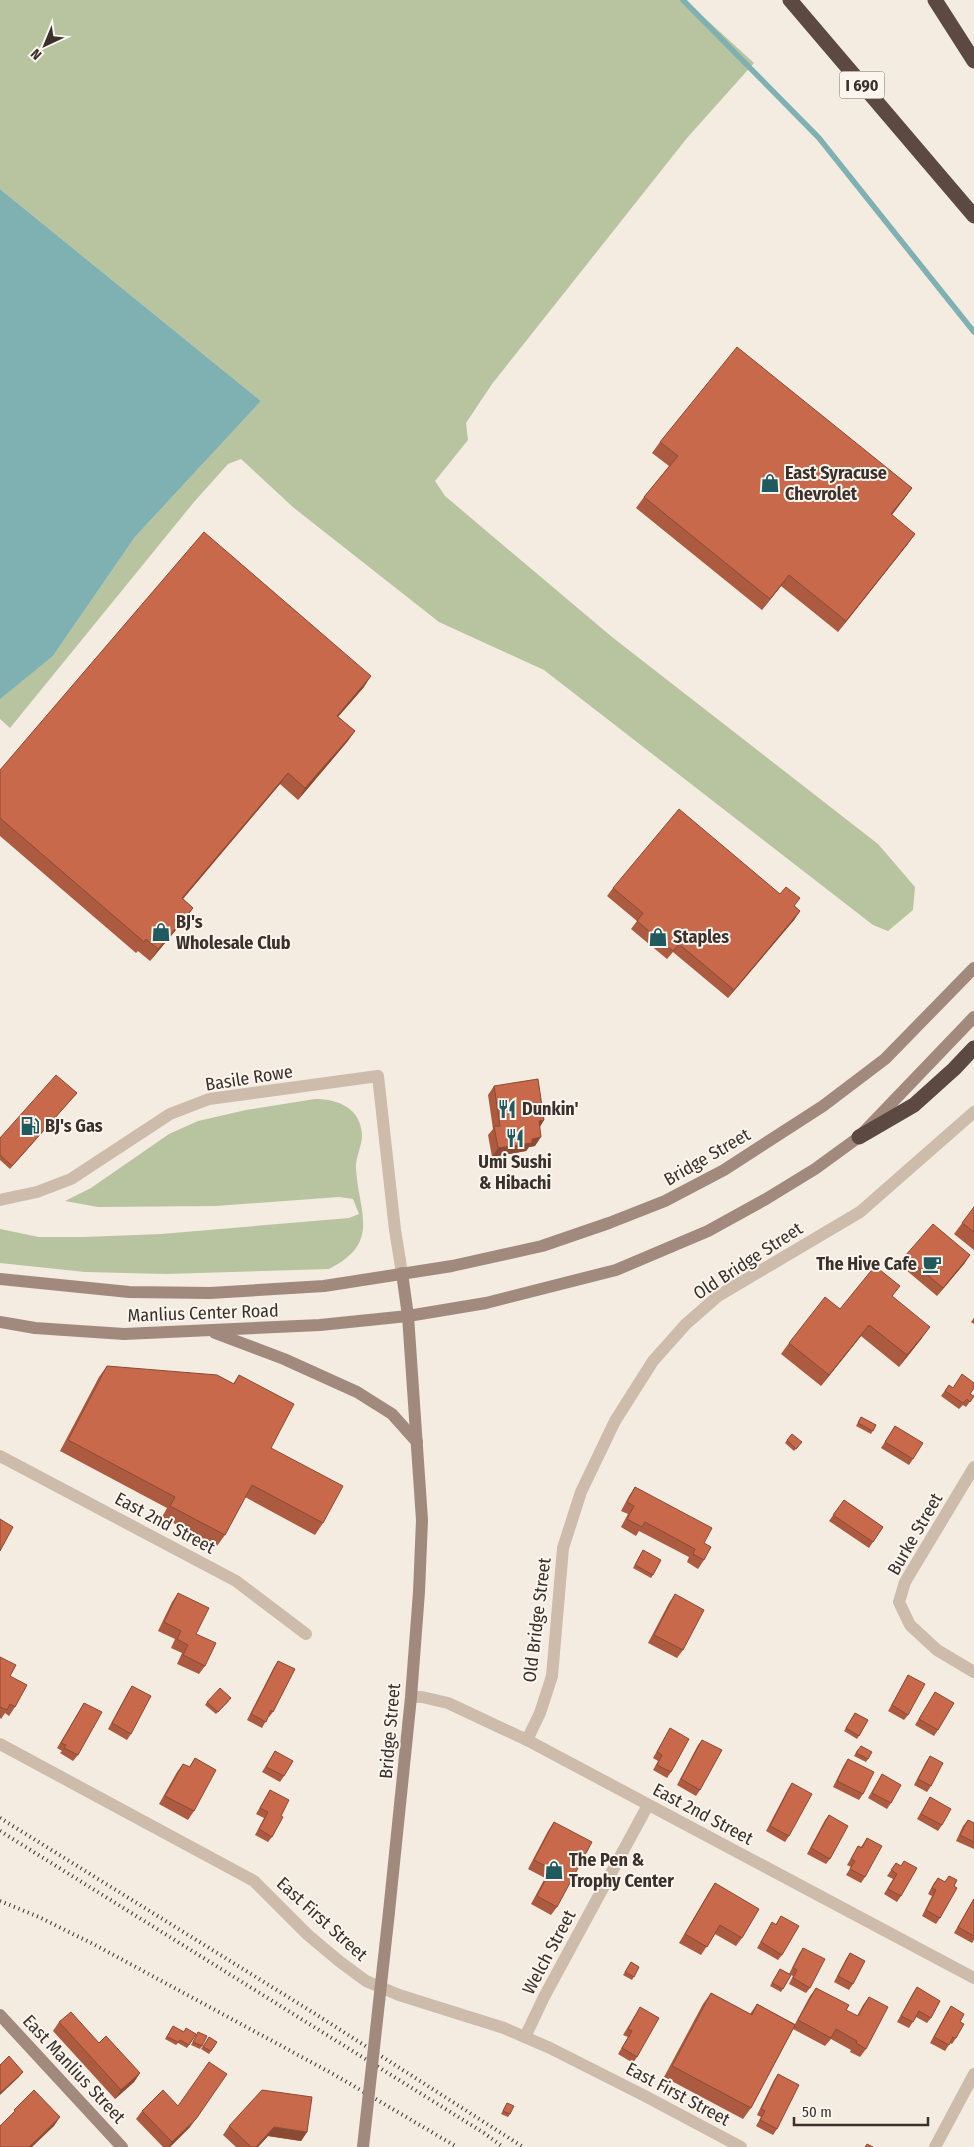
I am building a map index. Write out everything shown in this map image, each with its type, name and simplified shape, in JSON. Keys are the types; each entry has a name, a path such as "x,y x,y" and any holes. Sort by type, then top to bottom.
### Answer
{"highway":[{"name":"I 690","path":"790,0 974,216"},
{"path":"935,0 974,61"},
{"path":"859,1138 914,1105 974,1048"}],"main road":[{"name":"Bridge Street","path":"363,2147 411,1697 419,1592 422,1520 408,1316 402,1273 452,1266 542,1246 665,1201 724,1170 823,1106 884,1058 974,968"},
{"path":"408,1316 486,1303 616,1270 716,1227 815,1169 859,1138 974,1016"},
{"name":"Manlius Center Road","path":"0,1279 128,1292 210,1293 324,1286 402,1273"},
{"name":"Manlius Center Road","path":"0,1322 34,1328 124,1334 320,1325 408,1316"},
{"path":"210,1331 284,1359 357,1392 392,1414 417,1442"},
{"name":"East Manlius Street","path":"0,2015 122,2147"}],"street":[{"name":"Bridge Street","path":"378,1076 395,1230 402,1273"},
{"name":"Basile Rowe","path":"0,1200 37,1192 71,1179 170,1114 209,1100 378,1076"},
{"name":"Old Bridge Street","path":"527,1740 540,1713 552,1676 563,1548 581,1492 615,1421 653,1361 686,1324 718,1296 860,1212 974,1112"},
{"name":"East 2nd Street","path":"0,1456 236,1581 306,1634"},
{"name":"Burke Street","path":"974,1467 905,1582 899,1602 907,1620 937,1650 974,1672"},
{"name":"East 2nd Street","path":"411,1697 422,1697 448,1703 527,1740 974,1978"},
{"name":"East First Street","path":"0,1744 254,1881 339,1962 366,1981 400,1995 504,2028 525,2037 645,2096 741,2147"},
{"name":"Welch Street","path":"525,2037 544,1997 648,1805"},
{"path":"935,2147 974,2074"}],"green space":[{"path":"0,0 685,0 754,63 687,138 492,384 466,423 468,440 435,481 445,496 612,637 878,844 915,887 913,910 888,931 873,925 544,670 439,622 294,508 241,459 228,464 194,502 10,728 0,719 0,698 53,656 135,537 261,401 0,189"},
{"path":"315,1099 340,1103 347,1107 357,1118 361,1126 362,1135 356,1165 363,1226 361,1238 356,1249 329,1269 166,1274 85,1272 0,1263 0,1229 39,1237 161,1234 349,1218 359,1214 353,1199 339,1197 216,1206 98,1207 65,1201 91,1188 169,1134 198,1121 246,1110"}],"water":[{"path":"0,189 261,401 135,537 53,656 0,699"}],"building":[{"name":"East Syracuse Chevrolet","path":"737,347 912,488 891,514 915,534 846,621 789,575 770,599 644,497 678,456 660,442"},
{"path":"204,532 371,676 337,716 355,731 305,788 288,773 182,898 193,908 158,949 146,939 144,942 0,818 0,770"},
{"path":"679,809 780,894 786,887 800,898 794,906 800,911 734,990 679,944 673,951 637,921 643,913 613,888"},
{"name":"BJ's Gas","path":"56,1075 77,1093 12,1166 0,1155 0,1138"},
{"path":"538,1079 544,1120 539,1121 541,1137 532,1139 532,1143 498,1148 494,1126 500,1126 494,1086"},
{"path":"974,1207 974,1232 962,1223"},
{"path":"933,1224 970,1255 943,1288 905,1256"},
{"path":"875,1266 900,1286 892,1296 930,1327 907,1355 869,1325 829,1375 789,1343 825,1297 840,1309"},
{"path":"107,1366 217,1375 234,1384 239,1375 294,1404 271,1448 343,1486 323,1523 252,1485 225,1535 170,1506 175,1497 68,1440"},
{"path":"962,1374 974,1383 974,1388 970,1394 974,1396 970,1402 967,1399 963,1403 945,1391 949,1385 953,1388"},
{"path":"861,1417 876,1425 873,1431 858,1423"},
{"path":"895,1426 923,1443 913,1459 885,1442"},
{"path":"792,1434 802,1442 796,1449 787,1440"},
{"path":"635,1487 712,1528 704,1543 711,1547 704,1560 693,1554 695,1549 645,1522 642,1527 627,1519 634,1506 627,1502"},
{"path":"844,1500 883,1527 873,1542 833,1515"},
{"path":"0,1519 13,1527 0,1551"},
{"path":"643,1550 661,1560 653,1575 635,1565"},
{"path":"178,1593 209,1608 196,1634 216,1643 205,1666 183,1655 188,1645 177,1639 181,1631 164,1622"},
{"path":"675,1594 704,1610 683,1650 654,1635"},
{"path":"0,1657 16,1665 10,1676 27,1685 15,1707 10,1704 7,1710 0,1707"},
{"path":"278,1661 295,1669 266,1722 251,1714"},
{"path":"908,1675 925,1684 908,1715 892,1705"},
{"path":"132,1686 151,1696 131,1734 112,1723"},
{"path":"220,1688 231,1698 218,1712 207,1702"},
{"path":"935,1692 954,1703 938,1730 919,1719"},
{"path":"84,1703 102,1712 78,1755 64,1748 66,1745 61,1743"},
{"path":"855,1713 868,1720 859,1736 846,1728"},
{"path":"670,1728 689,1739 671,1772 657,1765 662,1755 657,1752"},
{"path":"702,1740 722,1750 700,1790 681,1779"},
{"path":"861,1746 872,1752 868,1759 856,1753"},
{"path":"275,1751 293,1761 284,1776 266,1767"},
{"path":"930,1756 943,1763 931,1786 918,1779"},
{"path":"195,1758 216,1770 194,1811 165,1796 183,1764 190,1767"},
{"path":"848,1759 874,1772 863,1794 837,1781"},
{"path":"882,1774 901,1785 891,1803 872,1793"},
{"path":"792,1783 812,1794 789,1836 770,1826"},
{"path":"270,1790 289,1800 281,1816 283,1817 272,1837 259,1829 268,1812 260,1808"},
{"path":"930,1797 951,1809 942,1825 921,1814"},
{"path":"829,1815 848,1826 830,1859 811,1848"},
{"path":"968,1820 974,1823 974,1842 960,1835"},
{"path":"554,1822 592,1842 557,1907 537,1896 551,1869 534,1860"},
{"path":"867,1838 882,1846 865,1877 850,1869 855,1861 851,1859 858,1846 862,1848"},
{"path":"904,1861 917,1868 901,1896 888,1889 897,1874 891,1870 896,1863 901,1866"},
{"path":"949,1876 957,1880 954,1886 957,1888 940,1918 926,1910 936,1890 932,1888 938,1878 945,1882"},
{"path":"715,1883 759,1909 742,1938 720,1925 707,1947 685,1934"},
{"path":"974,1899 974,1936 958,1927"},
{"path":"781,1916 799,1926 782,1955 761,1942 772,1922 776,1925"},
{"path":"803,1948 825,1959 810,1988 793,1978 797,1970 793,1968"},
{"path":"850,1953 865,1961 853,1984 838,1976"},
{"path":"631,1962 639,1967 634,1977 625,1972"},
{"path":"780,1969 791,1975 783,1989 772,1983"},
{"path":"917,1987 940,2001 931,2018 919,2011 913,2022 901,2016"},
{"path":"816,1988 849,2005 846,2010 858,2016 869,1997 888,2007 866,2049 856,2043 857,2041 836,2029 831,2038 798,2020"},
{"path":"711,1993 752,2015 757,2004 795,2025 751,2108 672,2066"},
{"path":"951,2006 964,2014 960,2022 964,2024 956,2038 953,2037 949,2045 934,2037"},
{"path":"640,2007 659,2018 637,2057 622,2048 632,2031 628,2029"},
{"path":"71,2012 99,2043 106,2036 140,2073 121,2090 59,2022"},
{"path":"173,2026 184,2032 186,2028 196,2034 189,2045 180,2040 178,2042 167,2037"},
{"path":"198,2032 207,2036 202,2046 193,2042"},
{"path":"209,2037 217,2042 211,2051 203,2047"},
{"path":"9,2056 23,2072 0,2093 0,2065"},
{"path":"209,2062 227,2074 196,2119 172,2142 142,2111 163,2090 178,2106"},
{"path":"778,2074 799,2085 777,2129 760,2120 765,2111 761,2109"},
{"path":"34,2090 60,2117 29,2147 0,2147 0,2126"},
{"path":"262,2090 312,2097 307,2132 274,2127 256,2147 251,2147 229,2126"},
{"path":"507,2103 514,2106 510,2114 503,2111"}],"waterway":[{"path":"683,0 819,138 974,332"}],"railway":[{"path":"0,1818 317,2015 523,2147"},
{"path":"0,1831 484,2133 503,2147"},
{"path":"0,1901 39,1917 97,1946 335,2075 457,2147"}],"place":[{"name":"East Syracuse Chevrolet","path":"770,483"},
{"name":"BJ's Wholesale Club","path":"161,932"},
{"name":"Staples","path":"658,937"},
{"name":"Dunkin'","path":"507,1109"},
{"name":"BJ's Gas","path":"30,1126"},
{"name":"Umi Sushi & Hibachi","path":"515,1138"},
{"name":"The Hive Cafe","path":"932,1264"},
{"name":"The Pen & Trophy Center","path":"554,1870"}]}
